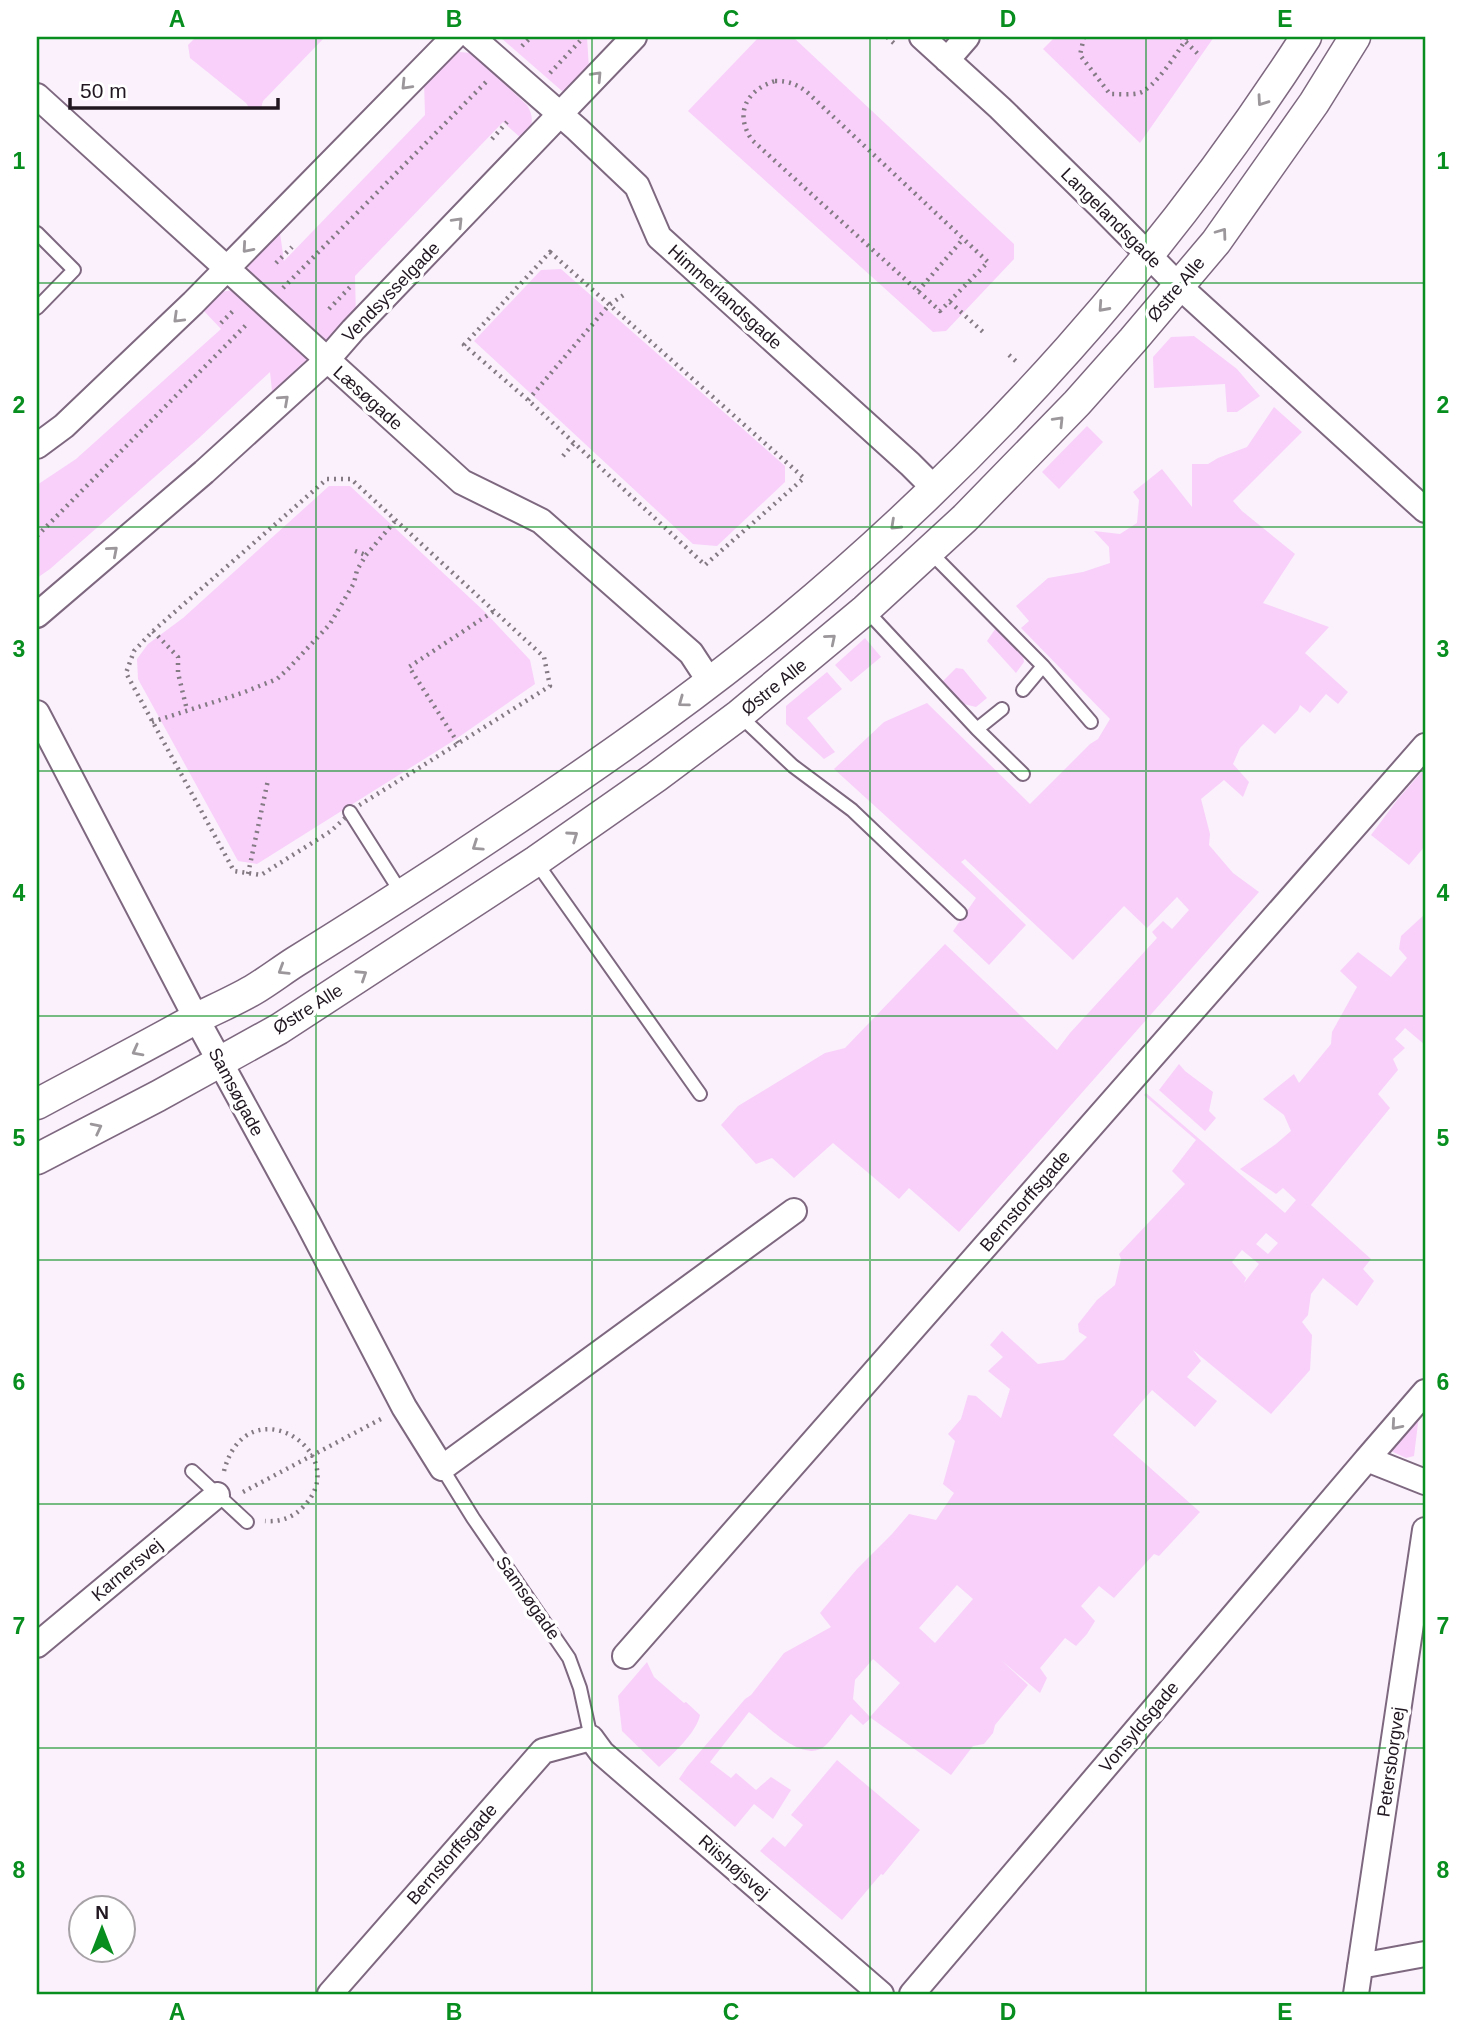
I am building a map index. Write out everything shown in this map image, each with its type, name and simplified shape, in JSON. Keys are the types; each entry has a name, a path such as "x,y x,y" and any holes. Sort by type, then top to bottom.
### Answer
{"street":[{"path":"37,446 64,426 226,270 454,37"},
{"name":"Himmerlandsgade","path":"472,37 637,186 659,237 934,488"},
{"name":"Vendsysselgade","path":"37,615 204,472 326,361 634,37"},
{"name":"Langelandsgade","path":"922,37 1015,123 1178,286 1425,510"},
{"path":"947,60 967,37"},
{"path":"37,1104 196,1018 254,990 403,895 617,751 787,621 934,488 1038,381 1117,292 1181,213 1306,37"},
{"name":"Østre Alle","path":"37,1159 279,1029 536,862 739,715 865,610 965,518 1133,341 1216,242 1314,103 1355,37"},
{"name":"Læsøgade","path":"37,96 462,482 541,521 691,653 710,682"},
{"name":"Samsøgade","path":"37,713 196,1018 398,1395 442,1468"},
{"name":"Bernstorffsgade","path":"625,1656 1425,746"},
{"path":"442,1468 794,1211"},
{"name":"Vonsyldsgade","path":"912,1994 1425,1392"},
{"path":"1367,1459 1425,1482"},
{"name":"Karnersvej","path":"37,1646 217,1495"},
{"name":"Petersborgvej","path":"1356,1994 1421,1587 1425,1530"},
{"name":"Bernstorffsgade","path":"330,1994 543,1751 591,1738"},
{"name":"Riishøjsvej","path":"591,1738 602,1754 881,1994"},
{"path":"1360,1966 1425,1954"}],"lane":[{"path":"37,233 74,270 37,308"},
{"path":"930,552 1043,666 1091,722"},
{"path":"865,610 1023,774"},
{"path":"1023,690 1043,666"},
{"path":"977,729 1002,709"},
{"path":"739,715 793,766 852,810 960,913"},
{"path":"350,812 403,895"},
{"path":"536,862 700,1094"},
{"name":"Samsøgade","path":"442,1468 569,1658 580,1688 591,1738"},
{"path":"192,1471 247,1522"}],"path":[{"path":"279,292 531,37"},
{"path":"1084,37 1080,55 1110,94 1141,93 1150,88 1184,38 1200,56"},
{"path":"533,91 580,41"},
{"path":"787,81 798,85 963,239 988,262 940,311 752,140 743,121 747,100 764,84 787,81"},
{"path":"492,139 508,122"},
{"path":"918,291 963,239"},
{"path":"276,263 292,247"},
{"path":"550,251 609,305 804,478 705,565 528,400 464,345 550,251"},
{"path":"329,309 352,285"},
{"path":"528,400 609,305 625,294"},
{"path":"950,302 983,332"},
{"path":"221,323 240,304"},
{"path":"37,536 254,317"},
{"path":"563,456 574,443"},
{"path":"327,479 351,479 396,520 544,657 550,686 350,812 331,831 261,875 234,871 126,673 134,651 153,631 327,479"},
{"path":"152,722 242,693 277,678 288,669 330,624 354,583 357,570 366,555 396,520"},
{"path":"355,551 366,555"},
{"path":"458,743 410,667 495,611"},
{"path":"153,631 178,657 178,673 187,710"},
{"path":"248,874 268,779"},
{"path":"224,1471 227,1458 243,1438 268,1429 293,1435 312,1454 317,1480 307,1504 286,1519 261,1521"},
{"path":"242,1492 355,1432"}],"shaded area":[{"path":"196,37 325,37 263,101 261,108 250,109 190,58 188,45"},
{"path":"500,37 587,37 589,69 567,90 562,91"},
{"path":"759,37 793,37 1014,244 1014,259 946,331 933,332 688,111"},
{"path":"1055,37 1214,37 1140,143 1043,49"},
{"path":"451,53 471,53 527,105 532,119 531,127 522,139 503,122 355,276 356,319 346,330 325,343 251,280 249,260 274,230 280,233 284,261 425,115 424,81"},
{"path":"561,269 785,466 785,482 717,546 693,544 474,341 541,270"},
{"path":"240,291 307,356 305,368 273,400 270,372 199,438 37,578 37,485 76,459 221,329 203,310 221,292"},
{"path":"1194,336 1237,369 1260,396 1237,412 1227,412 1225,384 1154,388 1153,357 1171,337"},
{"path":"1274,407 1302,432 1233,501 1295,554 1263,603 1329,627 1305,653 1348,692 1338,704 1326,694 1310,713 1300,705 1275,734 1263,724 1240,748 1233,764 1249,782 1243,797 1224,780 1201,799 1210,834 1209,845 1233,873 1259,892 959,1232 909,1188 899,1199 833,1143 794,1178 772,1158 756,1164 721,1125 738,1106 825,1053 845,1048 945,944 1057,1050 1157,938 1152,932 1163,921 1172,929 1189,910 1177,897 1147,928 1124,906 1073,960 965,859 961,862 1026,925 989,965 953,931 976,898 834,769 884,722 927,703 1030,804 1098,739 1110,719 1021,628 1029,621 1016,606 1048,578 1083,572 1110,563 1109,547 1094,531 1120,534 1137,523 1139,500 1133,492 1162,469 1192,507 1192,464 1208,464 1247,447"},
{"path":"1087,426 1103,442 1059,489 1042,472"},
{"path":"329,486 350,486 485,612 530,660 535,684 453,741 257,864 238,861 138,679 137,659 148,644 183,618"},
{"path":"998,625 1022,651 1024,662 1016,673 987,641"},
{"path":"865,638 881,657 851,682 835,665"},
{"path":"956,668 963,669 987,698 976,707 964,704 942,682"},
{"path":"827,672 842,689 807,718 835,752 824,759 786,724 786,706"},
{"path":"1425,768 1425,846 1409,865 1371,835"},
{"path":"1425,914 1425,1045 1405,1028 1395,1039 1405,1048 1393,1059 1398,1070 1378,1094 1390,1108 1311,1205 1371,1259 1363,1269 1374,1281 1357,1306 1323,1278 1311,1294 1308,1315 1302,1322 1312,1335 1310,1370 1271,1414 1193,1350 1201,1361 1187,1377 1217,1401 1195,1427 1152,1390 1113,1435 1200,1512 1159,1556 1154,1554 1114,1598 1099,1586 1081,1606 1095,1621 1076,1646 1065,1638 1040,1668 1047,1678 1040,1693 1001,1660 1028,1685 995,1725 993,1733 984,1744 973,1746 951,1775 871,1718 863,1725 851,1714 826,1745 807,1751 775,1734 749,1712 710,1762 731,1778 736,1773 756,1790 771,1777 791,1790 773,1819 754,1804 735,1827 679,1779 687,1767 784,1653 831,1627 820,1613 909,1514 936,1520 954,1493 943,1484 955,1441 948,1434 961,1419 968,1395 976,1396 1001,1418 1010,1389 988,1371 1003,1357 990,1345 1002,1331 1038,1364 1064,1360 1087,1337 1079,1332 1078,1324 1097,1300 1115,1285 1121,1259 1119,1254 1185,1184 1172,1171 1196,1140 1144,1095 1146,1093 1285,1213 1296,1200 1283,1188 1276,1194 1240,1169 1291,1131 1284,1115 1263,1099 1294,1074 1299,1083 1331,1044 1332,1032 1357,987 1340,971 1358,952 1391,977 1407,958 1399,949 1401,936","holes":["1266,1233 1278,1243 1268,1254 1256,1244","1242,1250 1259,1264 1244,1283 1246,1278 1232,1262","957,1585 973,1599 935,1643 919,1628","873,1659 900,1683 870,1717 853,1699 855,1680"]},
{"path":"1179,1064 1213,1092 1209,1111 1216,1118 1205,1131 1159,1090"},
{"path":"1419,1415 1414,1456 1406,1458 1389,1450"},
{"path":"647,1662 654,1677 700,1715 689,1736 659,1767 622,1731 618,1696"},
{"path":"837,1760 920,1830 842,1920 760,1851 773,1837 785,1847 803,1825 791,1815"}]}
